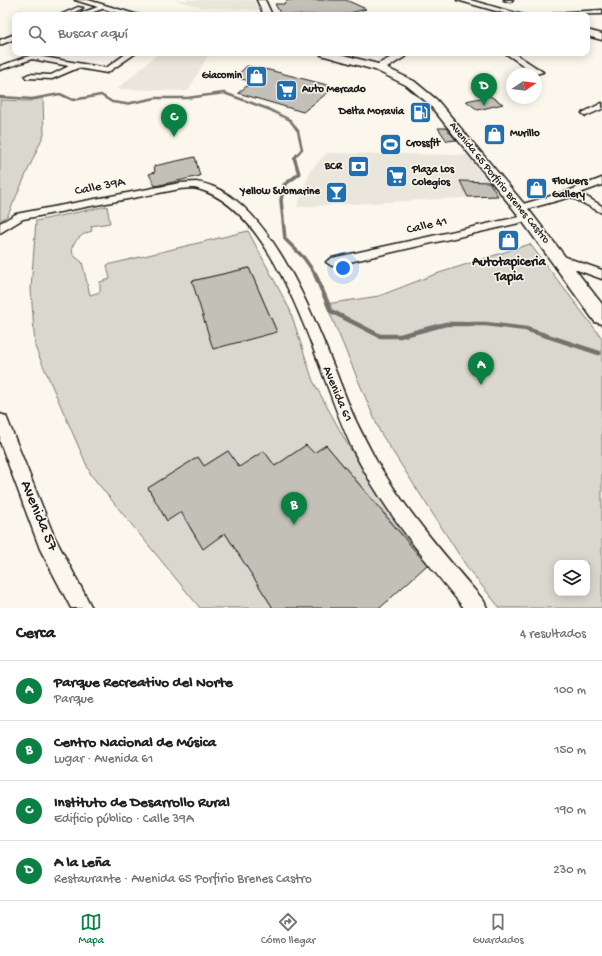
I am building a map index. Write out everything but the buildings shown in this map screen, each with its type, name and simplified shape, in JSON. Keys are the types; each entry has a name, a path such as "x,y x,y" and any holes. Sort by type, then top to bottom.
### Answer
{"main road":[{"path":"261,0 267,12"},
{"path":"81,9 101,6 123,12"},
{"path":"590,34 602,37"},
{"name":"Avenida 65 Porfirio Brenes Castro","path":"336,56 379,68 410,83 433,102 524,213 602,318"},
{"path":"379,68 401,56"}],"street":[{"path":"461,0 507,12"},
{"path":"81,9 101,6"},
{"path":"590,13 602,12"},
{"path":"0,43 12,34"},
{"path":"0,68 32,57 107,71 128,56"},
{"path":"514,56 533,68"},
{"path":"29,76 52,77 76,66"},
{"path":"586,113 602,106"},
{"name":"Calle 41","path":"332,262 524,213 602,181"},
{"name":"Calle 39A","path":"3,226 20,216 180,186 200,185"},
{"name":"Avenida 61","path":"200,185 218,191 235,204 249,218 271,247 292,283 359,447 388,494 422,543 477,608"},
{"path":"572,194 602,210"},
{"path":"559,259 602,275"},
{"name":"Avenida 57","path":"0,421 47,542 82,608"}],"shaded area":[{"path":"175,0 254,0 259,10 201,7"},
{"path":"156,56 208,56 188,91 117,89"},
{"path":"43,98 44,134 8,215 0,221 0,100 29,101"},
{"name":"Plaza Los Colegios","path":"327,153 470,155 498,196 297,207 310,171"},
{"path":"107,206 110,223 91,226 92,231 80,237 72,247 73,255 82,262 90,295 100,292 100,282 110,279 107,265 248,231 290,310 313,381 349,447 428,564 326,445 314,453 306,445 275,466 264,451 244,464 252,505 234,460 228,451 204,466 198,457 148,488 154,499 167,491 161,511 167,521 189,506 190,528 203,548 225,533 273,608 200,608 91,475 35,347 31,289 36,221","holes":["249,268 277,332 192,281"]},
{"path":"530,244 602,338 602,608 500,608 469,570 380,432 326,304 379,296 433,275"}],"waterway":[{"path":"0,97 32,99 60,94 73,100 101,95 112,102 126,104 156,98 187,98 224,93 268,109 290,120 298,131 302,149 294,158 295,161"},
{"path":"295,160 299,174 284,185 281,200 285,239 304,258 316,275"},
{"path":"315,274 331,311 380,336 400,336 446,324 486,324 526,329 599,353"}],"place":[{"name":"Giacomin","path":"257,76"},
{"name":"Auto Mercado","path":"286,90"},
{"name":"A la Leña","path":"484,106"},
{"name":"Delta Moravia","path":"420,112"},
{"name":"Murillo","path":"494,134"},
{"name":"Instituto de Desarrollo Rural","path":"174,137"},
{"name":"Crossfit","path":"391,144"},
{"name":"BCR","path":"358,167"},
{"name":"Plaza Los Colegios","path":"396,176"},
{"name":"Flowers Gallery","path":"536,188"},
{"name":"Yellow Submarine","path":"336,192"},
{"name":"Autotapiceria Tapia","path":"509,240"},
{"name":"Parque Recreativo del Norte","path":"481,385"},
{"name":"Centro Nacional de Música","path":"294,525"}]}
